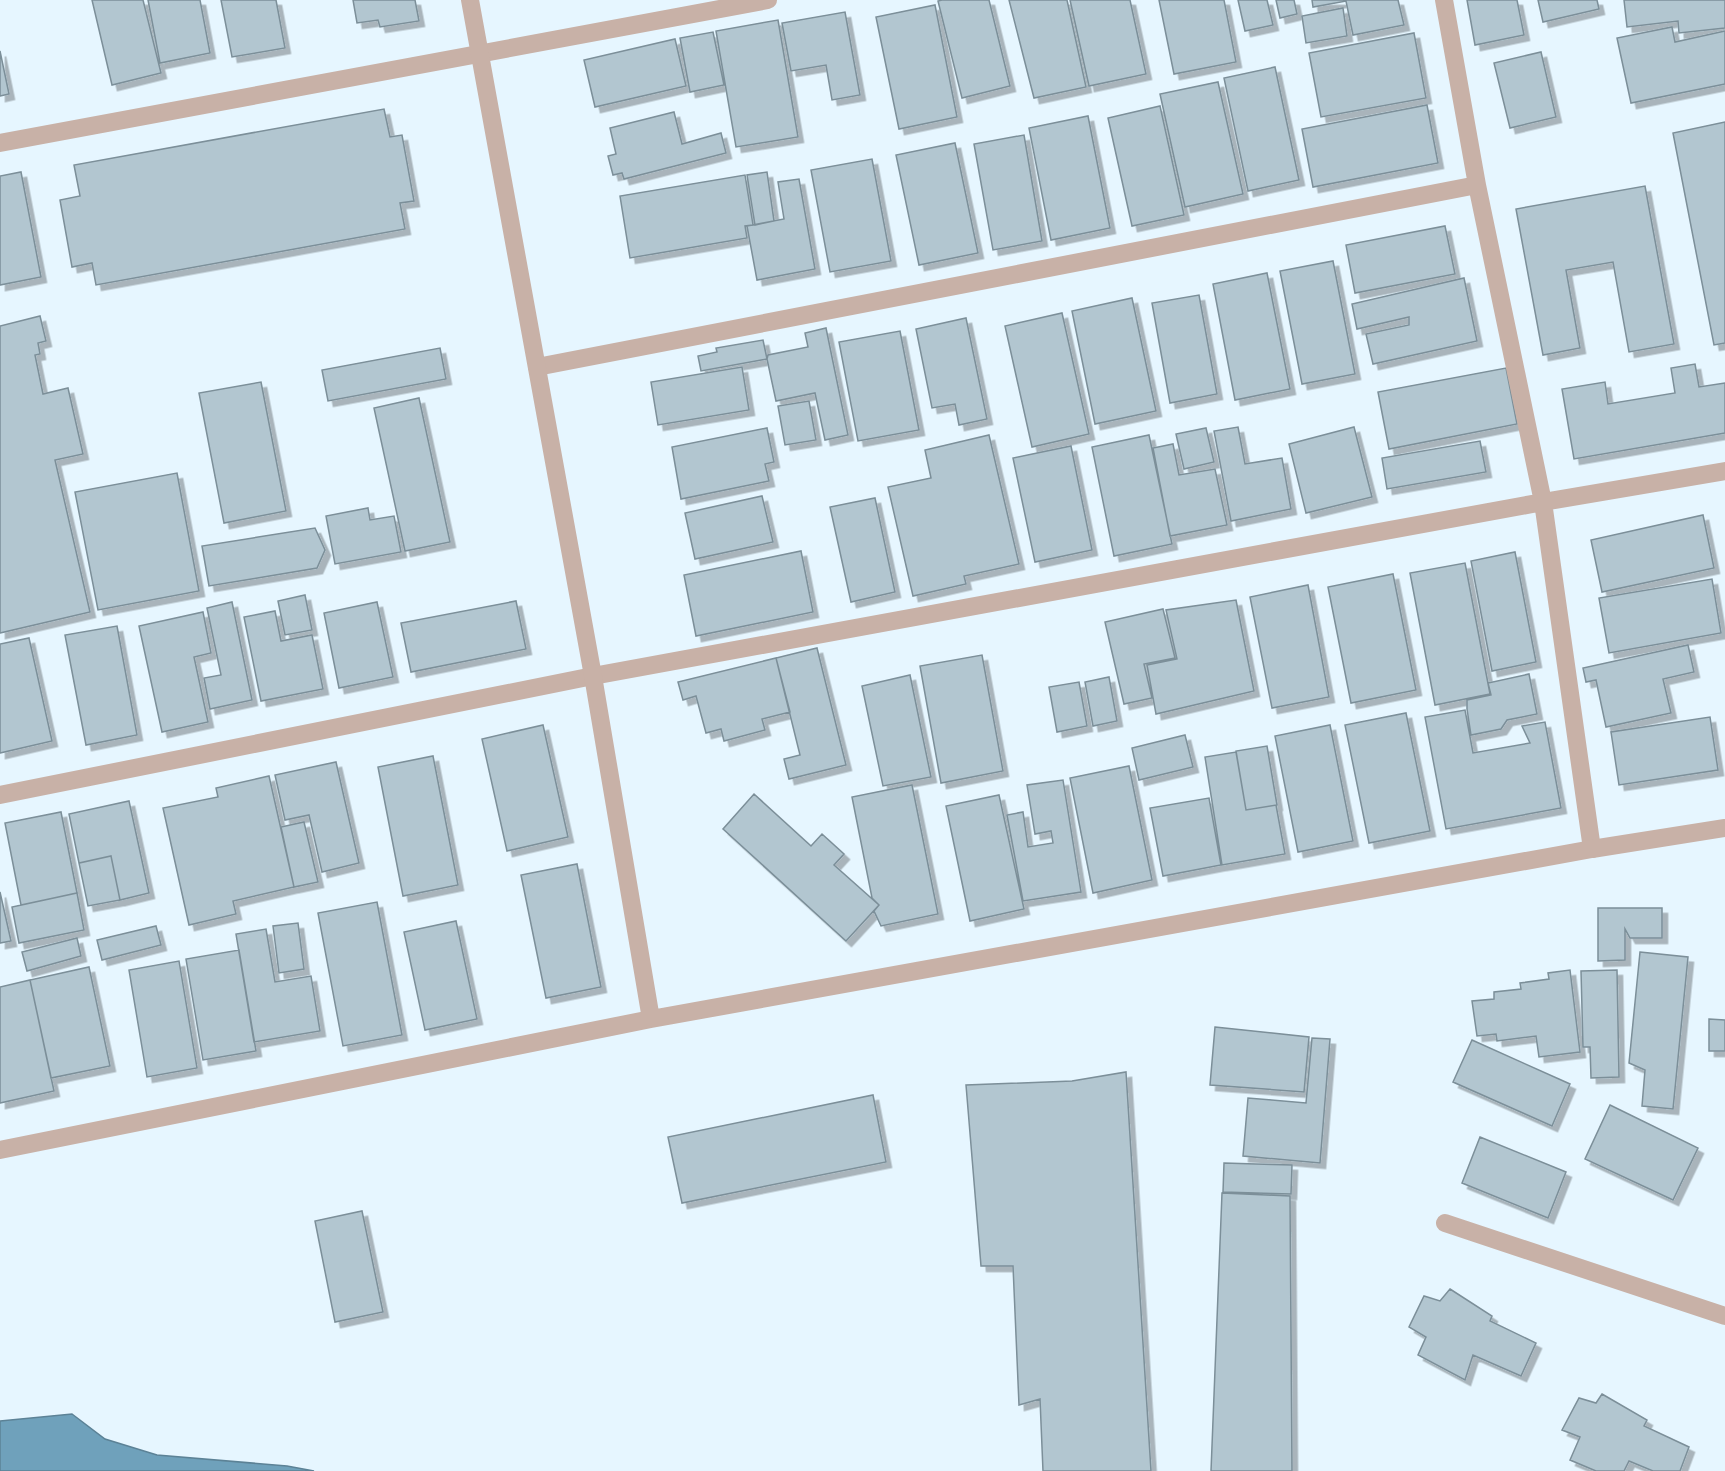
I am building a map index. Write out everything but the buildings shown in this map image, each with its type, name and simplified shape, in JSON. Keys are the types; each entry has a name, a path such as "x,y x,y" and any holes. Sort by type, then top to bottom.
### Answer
{"street":[{"path":"470,0 593,676 651,1019"},
{"path":"0,143 768,0"},
{"path":"1444,0 1477,185 1543,502 1592,849"},
{"path":"537,367 1477,185"},
{"path":"0,795 593,676 1543,502 1725,471"},
{"path":"0,1150 651,1019 1592,849 1725,828"},
{"path":"1445,1223 1725,1316"}],"water":[{"path":"72,1414 105,1439 157,1455 287,1466 314,1471 0,1471 0,1421"}]}
